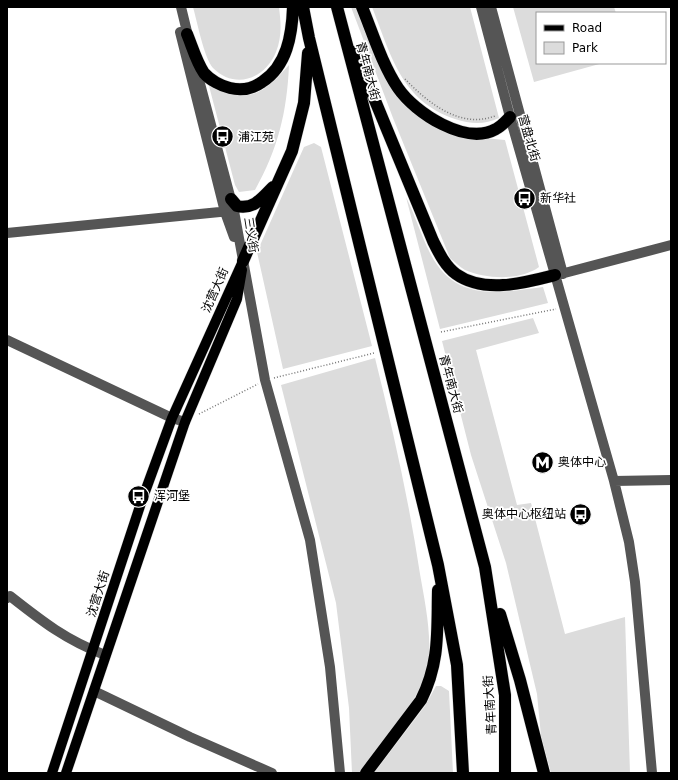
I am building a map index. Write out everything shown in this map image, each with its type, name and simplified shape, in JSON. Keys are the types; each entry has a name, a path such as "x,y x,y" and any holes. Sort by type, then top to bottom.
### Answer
{"highway":[{"path":"187,34 201,67 210,78 230,88 244,90 272,75 280,64 289,41 293,7"},
{"path":"303,7 309,38 438,565 457,665 463,773"},
{"path":"337,7 433,241 448,266 456,274 466,279 487,284 514,284 559,274"},
{"name":"青年南大街","path":"337,7 485,567 505,695 505,773"},
{"path":"362,7 393,80 403,95 421,111 440,123 466,133 483,133 495,130 509,114"},
{"path":"242,261 292,151 299,124 306,84 309,38"},
{"path":"230,207 250,206 256,203 278,182"},
{"path":"366,773 409,717 428,686 434,669 436,653 438,565"},
{"path":"485,567 520,680 544,773"}],"main road":[{"name":"沈营大街","path":"52,773 142,500 172,418 242,261"},
{"name":"沈营大街","path":"66,773 185,422 237,299 240,287 242,261"}],"street":[{"name":"三义街","path":"174,7 230,207"},
{"name":"三义街","path":"181,7 230,207 265,380 310,540 330,667 340,773"},
{"name":"营盘北街","path":"481,7 509,114 559,274"},
{"name":"营盘北街","path":"491,7 559,274"},
{"path":"7,233 230,207"},
{"path":"652,773 635,582 629,542 614,481 564,308 559,274 671,245"},
{"path":"7,340 172,418 185,422"},
{"path":"614,481 671,480"},
{"path":"7,598 10,596 41,621 69,640 106,655"},
{"path":"94,691 190,737 272,773"}],"path":[{"path":"401,74 420,95 444,111 469,120 487,119 509,114"},
{"path":"441,332 564,308"},
{"path":"185,422 265,380 374,353"}],"green space":[{"path":"193,7 279,7 281,24 278,46 271,61 265,69 257,75 240,80 231,79 222,75 213,68 201,39"},
{"path":"351,7 358,7 396,93 463,136 505,140 539,267 522,275 493,277 465,270 450,258 393,118"},
{"path":"372,7 470,7 499,118 483,123 461,121 437,111 422,101 400,74 392,59"},
{"path":"513,7 614,7 616,12 536,12 536,64 599,64 534,82"},
{"path":"289,65 286,99 280,130 270,160 255,190 239,192 235,185 209,86 234,95 254,94 270,84"},
{"path":"314,143 321,147 372,346 283,369 257,252 304,147"},
{"path":"406,197 430,253 440,269 452,280 465,287 479,291 494,292 543,287 548,303 440,329"},
{"path":"533,318 539,333 476,350 517,505 531,503 565,634 625,617 630,773 551,773 541,736 537,694 506,563 471,455 442,341"},
{"path":"375,358 411,520 428,625 429,652 425,676 404,714 359,773 352,773 349,708 336,603 281,385"},
{"path":"436,686 441,686 449,691 453,773 374,773 425,706"}],"place":[{"name":"浦江苑","path":"222,137"},
{"name":"新华社","path":"525,198"},
{"name":"奥体中心","path":"543,462"},
{"name":"浑河堡","path":"138,496"},
{"name":"奥体中心枢纽站","path":"581,514"}]}
